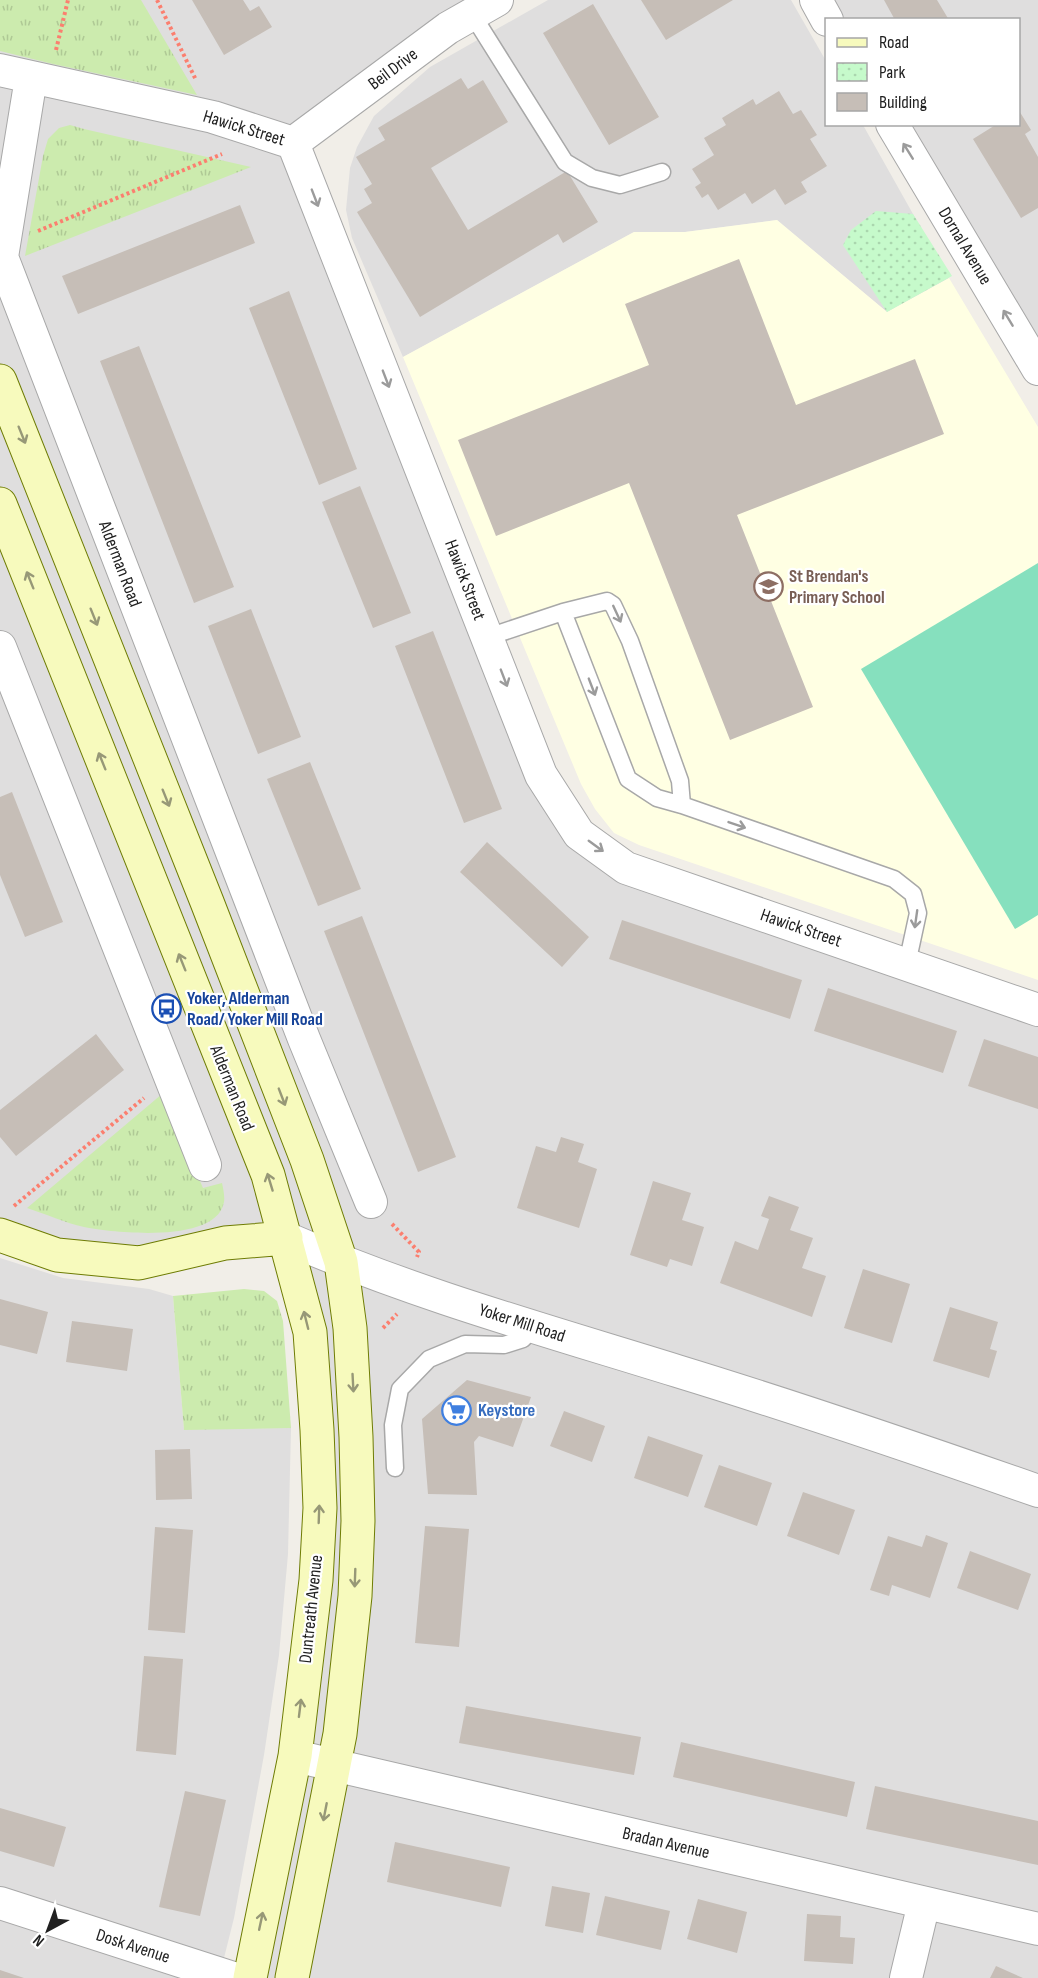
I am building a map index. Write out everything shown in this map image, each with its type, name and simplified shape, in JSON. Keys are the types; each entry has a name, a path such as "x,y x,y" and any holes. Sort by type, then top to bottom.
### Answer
{"street":[{"path":"816,0 826,18"},
{"name":"Beil Drive","path":"280,139 448,28 484,7"},
{"name":"Hawick Street","path":"0,70 213,117 280,139 488,637 541,775 579,834 626,868 1038,1010"},
{"name":"Alderman Road","path":"32,78 2,258 304,1039 371,1202"},
{"name":"Dornal Avenue","path":"893,126 1038,369"},
{"path":"0,381 307,1160 341,1262 350,1328 356,1437 358,1521 354,1596 340,1734 292,1978"},
{"name":"Alderman Road","path":"0,504 268,1175 286,1238"},
{"path":"0,647 205,1165"},
{"path":"265,1053 304,1039"},
{"name":"Yoker Mill Road","path":"4,1223 57,1255 139,1263 225,1243 286,1238 341,1262 410,1287 809,1412 1038,1491"},
{"name":"Duntreath Avenue","path":"250,1978 295,1756 316,1580 320,1509 317,1430 309,1332 286,1238"},
{"name":"Bradan Avenue","path":"295,1756 1038,1929"},
{"path":"906,1978 924,1903"},
{"name":"Dosk Avenue","path":"0,1904 233,1978"}],"lane":[{"path":"484,7 565,162 592,178 620,186 662,172"},
{"path":"488,637 563,612 607,601 613,604 630,641 677,771 682,806"},
{"path":"563,612 628,779 657,798 894,879 913,894 918,912 906,964"},
{"path":"395,1468 393,1425 400,1389 429,1359 465,1344 504,1345 524,1339 533,1326"}],"path":[{"path":"32,78 53,64 68,0"},
{"path":"157,0 213,117"},
{"path":"4,245 280,139"},
{"path":"4,1223 169,1077"},
{"path":"371,1202 419,1252 410,1287"}],"shaded area":[{"path":"0,0 497,0 294,143 579,834 1038,1010 1038,1978 250,1978 316,1580 286,1239 139,1263 0,1235"},
{"path":"548,0 791,0 825,59 825,126 864,126 949,278 887,312 777,220 685,232 634,232 403,357 352,238 346,210 350,168 357,147 374,116 430,67"},
{"path":"816,0 1038,0 1038,369 893,126 1020,126 1020,18 826,18"},
{"name":"St Brendan's Primary School","path":"777,220 887,312 949,278 1038,427 1038,980 639,845 614,833 595,809 581,784 403,357 634,232 685,232"},
{"path":"0,1258 63,1278 149,1289 173,1296 184,1429 291,1428 288,1554 279,1655 264,1755 234,1918 219,1978 0,1978"}],"green space":[{"path":"0,0 141,0 197,95 0,51"},
{"path":"70,125 251,167 25,256 48,139 59,128"},
{"path":"876,211 913,214 952,276 887,312 843,245 851,230"},
{"path":"1038,563 1038,915 1015,929 861,669"},
{"path":"162,1094 203,1188 222,1183 224,1202 217,1215 203,1224 185,1230 140,1233 84,1227 27,1208"},
{"path":"244,1289 264,1291 277,1301 283,1321 291,1428 184,1430 173,1296"}],"building":[{"path":"192,0 243,0 250,11 259,6 272,27 224,55"},
{"path":"641,0 733,0 666,40"},
{"path":"884,0 937,0 948,18 894,18"},
{"path":"593,4 659,117 609,145 543,33"},
{"path":"461,78 468,89 483,80 508,122 431,168 468,230 567,171 598,222 563,243 558,234 420,317 357,212 372,203 364,189 372,184 356,157 385,140 378,128"},
{"path":"779,91 793,114 801,110 817,135 810,139 827,166 801,182 807,192 785,205 775,189 752,204 745,193 718,210 708,194 702,198 695,187 701,183 692,169 714,155 704,138 726,125 722,118 753,99 756,105"},
{"path":"1020,112 1031,130 1025,134 1038,157 1038,208 1021,218 973,139 994,126 1020,126"},
{"path":"240,205 255,243 78,314 62,276"},
{"path":"739,259 796,405 915,359 944,434 737,515 813,707 730,740 629,483 496,536 458,440 649,365 625,304"},
{"path":"289,291 357,469 319,485 249,308"},
{"path":"139,346 234,587 194,603 100,361"},
{"path":"360,486 411,613 373,628 322,502"},
{"path":"251,609 301,737 258,754 208,626"},
{"path":"433,631 502,809 464,823 395,646"},
{"path":"310,762 361,889 318,906 267,779"},
{"path":"12,792 63,922 25,937 0,875 0,797"},
{"path":"487,842 589,937 562,967 460,872"},
{"path":"362,916 456,1157 418,1172 324,931"},
{"path":"622,920 802,980 790,1019 609,959"},
{"path":"828,988 957,1031 943,1073 814,1031"},
{"path":"96,1034 124,1070 16,1156 0,1137 0,1110"},
{"path":"984,1039 1038,1057 1038,1109 968,1086"},
{"path":"561,1137 584,1144 578,1162 597,1169 579,1228 517,1208 536,1146 556,1152"},
{"path":"653,1181 691,1193 682,1220 704,1227 692,1266 670,1259 667,1267 630,1255"},
{"path":"769,1196 799,1207 790,1230 813,1238 802,1268 826,1276 812,1317 720,1283 735,1241 758,1250 769,1219 761,1216"},
{"path":"863,1269 910,1284 892,1343 844,1328"},
{"path":"0,1299 48,1312 37,1354 0,1345"},
{"path":"950,1307 998,1322 990,1349 997,1351 989,1378 933,1361"},
{"path":"72,1321 133,1329 127,1371 66,1362"},
{"path":"467,1380 531,1397 513,1447 479,1436 474,1442 477,1495 428,1494 422,1419"},
{"path":"564,1411 605,1426 592,1462 550,1446"},
{"path":"648,1436 703,1455 688,1497 634,1478"},
{"path":"190,1449 192,1499 156,1500 155,1450"},
{"path":"719,1465 772,1483 757,1526 704,1507"},
{"path":"803,1492 855,1510 839,1555 787,1536"},
{"path":"425,1526 469,1529 459,1647 415,1643"},
{"path":"155,1527 193,1530 185,1633 148,1630"},
{"path":"926,1535 948,1543 930,1598 892,1585 889,1596 870,1590 888,1536 922,1547"},
{"path":"970,1551 1031,1574 1018,1610 957,1588"},
{"path":"144,1656 183,1659 176,1755 136,1751"},
{"path":"466,1706 641,1737 634,1775 459,1743"},
{"path":"681,1742 855,1782 847,1817 673,1777"},
{"path":"875,1786 1038,1821 1038,1865 866,1829"},
{"path":"185,1791 226,1800 200,1916 159,1907"},
{"path":"0,1808 66,1827 54,1867 0,1851"},
{"path":"395,1842 510,1867 501,1907 387,1882"},
{"path":"552,1886 590,1893 583,1933 545,1926"},
{"path":"605,1896 670,1911 661,1950 596,1935"},
{"path":"698,1899 747,1912 737,1953 687,1939"},
{"path":"807,1914 841,1916 840,1937 855,1938 853,1964 804,1961"},
{"path":"996,1966 1023,1978 990,1978"},
{"path":"0,1970 24,1978 0,1978"}],"place":[{"name":"St Brendan's Primary School","path":"768,586"},
{"name":"Yoker, Alderman Road/ Yoker Mill Road","path":"166,1008"},
{"name":"Keystore","path":"457,1410"}]}
